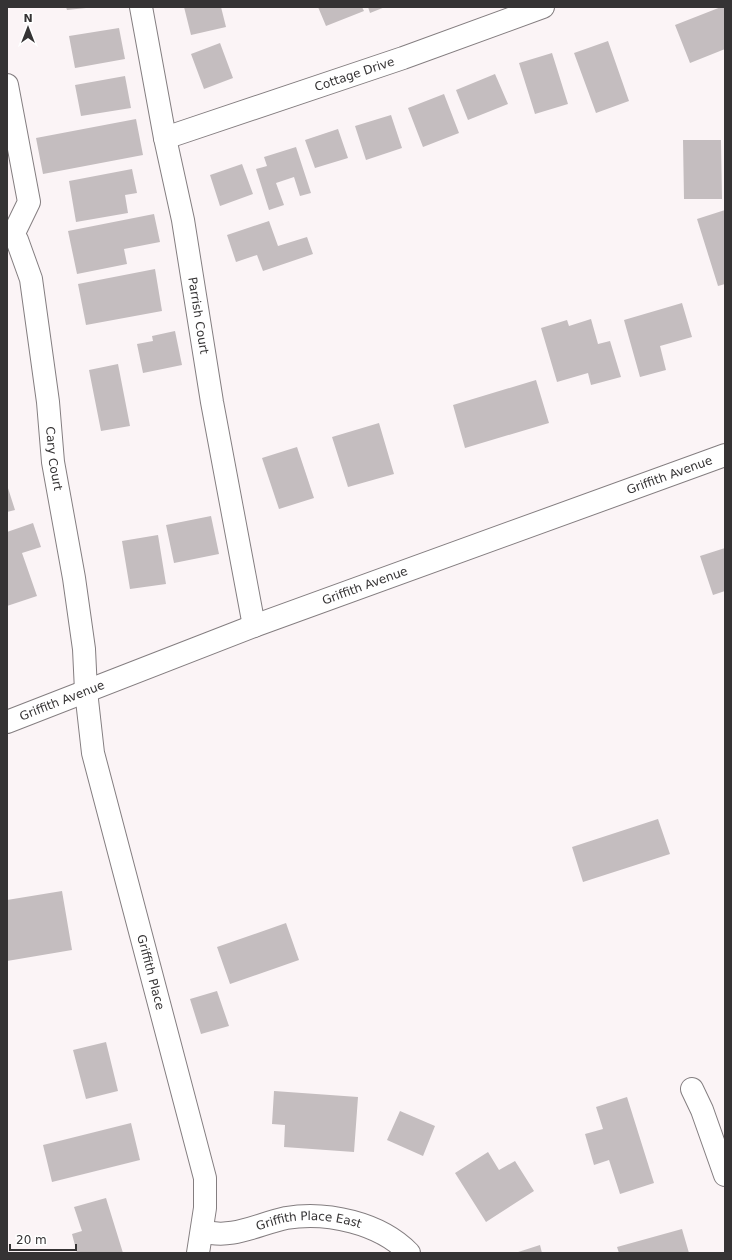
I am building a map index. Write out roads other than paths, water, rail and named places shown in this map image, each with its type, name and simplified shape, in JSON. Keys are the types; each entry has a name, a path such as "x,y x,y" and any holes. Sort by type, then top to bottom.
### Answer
{"street":[{"name":"Parrish Court","path":"141,7 165,138 183,220 212,402 254,626"},
{"name":"Cottage Drive","path":"165,138 403,58 543,7"},
{"path":"7,85 29,202 10,234"},
{"name":"Cary Court","path":"10,234 17,240 30,279 48,402 53,462 74,578 84,649 86,691"},
{"name":"Griffith Avenue","path":"7,722 254,626 725,455"},
{"name":"Griffith Place","path":"86,691 93,753 205,1178 205,1208 198,1253"},
{"path":"692,1089 702,1110 725,1175"},
{"name":"Griffith Place East","path":"202,1231 214,1235 227,1234 286,1218 309,1216 355,1222 379,1231 402,1246 409,1253"}]}
